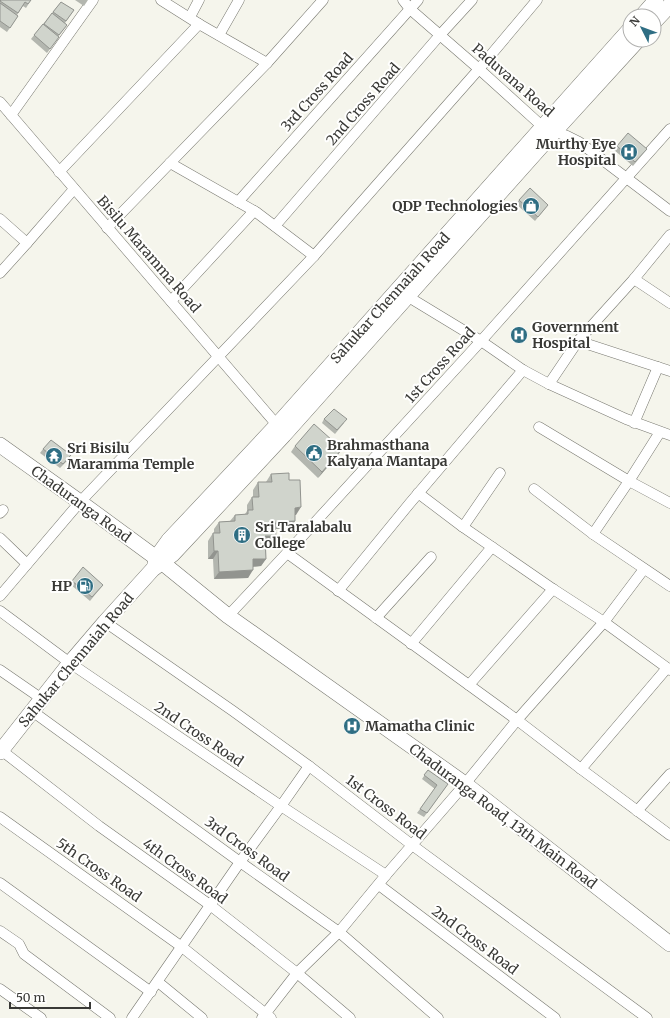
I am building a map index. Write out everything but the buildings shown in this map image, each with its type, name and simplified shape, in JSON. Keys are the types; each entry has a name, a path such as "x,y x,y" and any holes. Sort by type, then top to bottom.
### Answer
{"street":[{"path":"11,115 94,0"},
{"path":"161,0 190,17 198,24 267,63"},
{"path":"190,17 199,0"},
{"path":"219,35 239,0"},
{"path":"107,228 267,63 323,0"},
{"name":"Paduvana Road","path":"403,0 410,9 549,129 579,142 670,211"},
{"name":"3rd Cross Road","path":"238,202 418,0"},
{"name":"2nd Cross Road","path":"275,226 472,0"},
{"path":"0,596 80,502 314,256 479,69 537,0"},
{"path":"60,172 198,24"},
{"name":"Sahukar Chennaiah Road","path":"1,751 70,663 157,563 169,540 402,293 549,129 622,39"},
{"name":"Sahukar Chennaiah Road","path":"549,129 630,48"},
{"name":"Bisilu Maramma Road","path":"0,102 277,425"},
{"name":"1st Cross Road","path":"228,616 481,341 670,129"},
{"path":"170,163 254,211 314,256"},
{"path":"0,273 74,189"},
{"path":"171,302 254,211"},
{"path":"0,219 27,244"},
{"path":"549,384 578,341 634,279 670,235"},
{"path":"634,279 670,303"},
{"path":"402,293 481,341 523,370 549,384 634,423 670,435"},
{"name":"Sahukar Chennaiah Road","path":"157,563 172,554 284,435 402,293"},
{"path":"578,341 670,371"},
{"path":"634,423 658,367"},
{"path":"338,591 418,493 523,370"},
{"path":"539,427 629,481 670,503"},
{"path":"593,534 660,432"},
{"name":"Chaduranga Road","path":"0,445 80,502 157,563"},
{"path":"463,527 500,473"},
{"path":"534,489 593,534 670,586"},
{"path":"418,493 463,527 604,622 668,669 581,769"},
{"path":"0,538 27,564"},
{"path":"411,644 492,547"},
{"path":"287,553 517,720 670,835"},
{"path":"376,618 431,557"},
{"name":"Chaduranga Road, 13th Main Road","path":"157,563 228,616 465,784 670,944"},
{"path":"266,1017 297,973 339,932 465,784 517,720 604,622 644,569"},
{"path":"469,685 553,589"},
{"name":"2nd Cross Road","path":"0,611 70,663 386,875"},
{"name":"1st Cross Road","path":"105,622 309,766 412,845 647,1018"},
{"path":"0,670 42,699"},
{"name":"3rd Cross Road","path":"32,711 339,932 438,1018"},
{"name":"4th Cross Road","path":"1,751 99,826 210,905 297,973 350,1018"},
{"path":"132,1018 240,862 309,766"},
{"path":"637,811 670,774"},
{"name":"5th Cross Road","path":"0,817 182,946 266,1017"},
{"path":"0,883 151,992"},
{"name":"2nd Cross Road","path":"378,885 555,1018"},
{"path":"0,931 19,944 24,954 110,1018"},
{"path":"158,982 202,1018"},
{"path":"0,989 41,1018"}],"place":[{"name":"Murthy Eye Hospital","path":"629,152"},
{"name":"QDP Technologies","path":"531,206"},
{"name":"Government Hospital","path":"519,335"},
{"name":"Brahmasthana Kalyana Mantapa","path":"314,453"},
{"name":"Sri Bisilu Maramma Temple","path":"54,456"},
{"name":"Sri Taralabalu College","path":"242,535"},
{"name":"HP","path":"85,586"},
{"name":"Mamatha Clinic","path":"352,726"}]}
